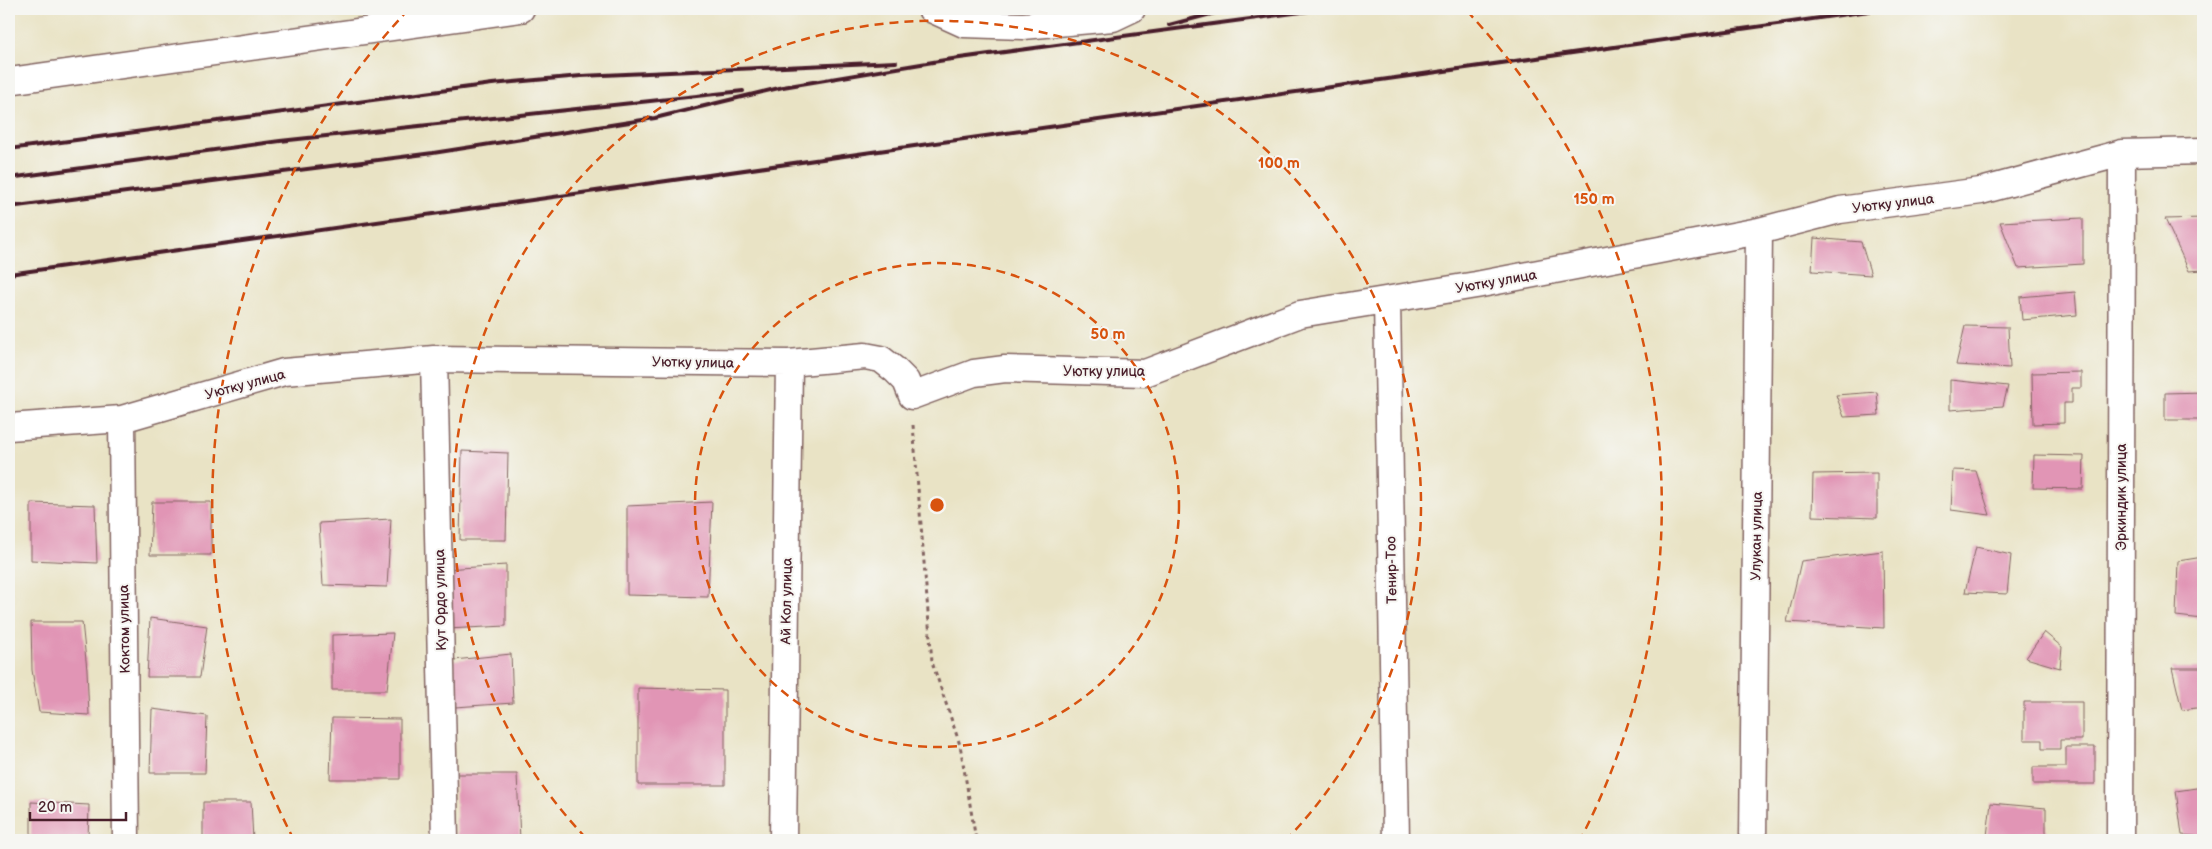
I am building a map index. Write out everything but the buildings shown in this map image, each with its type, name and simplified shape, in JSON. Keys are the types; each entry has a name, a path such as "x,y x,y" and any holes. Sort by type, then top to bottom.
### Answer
{"street":[{"path":"9,81 521,9"},
{"path":"932,9 964,24 1023,26 1114,18 1132,9"},
{"name":"Уютку улица","path":"9,427 122,418 284,372 434,359 789,363 865,356 882,360 895,370 906,382 912,396 974,373 1005,369 1145,373 1300,314 1476,285 1759,231 1840,210 1981,191 2122,153 2203,151"},
{"name":"Эркиндик улица","path":"2120,840 2122,153"},
{"name":"Улукан улица","path":"1753,840 1759,231"},
{"name":"Тенир-Тоо","path":"1386,300 1396,840"},
{"name":"Кут Ордо улица","path":"434,359 445,840"},
{"name":"Ай Кол улица","path":"783,840 789,363"},
{"name":"Коктом улица","path":"122,418 126,840"}],"path":[{"path":"912,396 932,662 960,745 976,840"}],"railway":[{"path":"1169,25 1230,9"},
{"path":"9,207 433,153 655,118 783,87 945,60 1324,9"},
{"path":"9,274 1883,9"},
{"path":"9,149 492,84 581,76 896,62"},
{"path":"9,178 280,141 743,91"}]}
